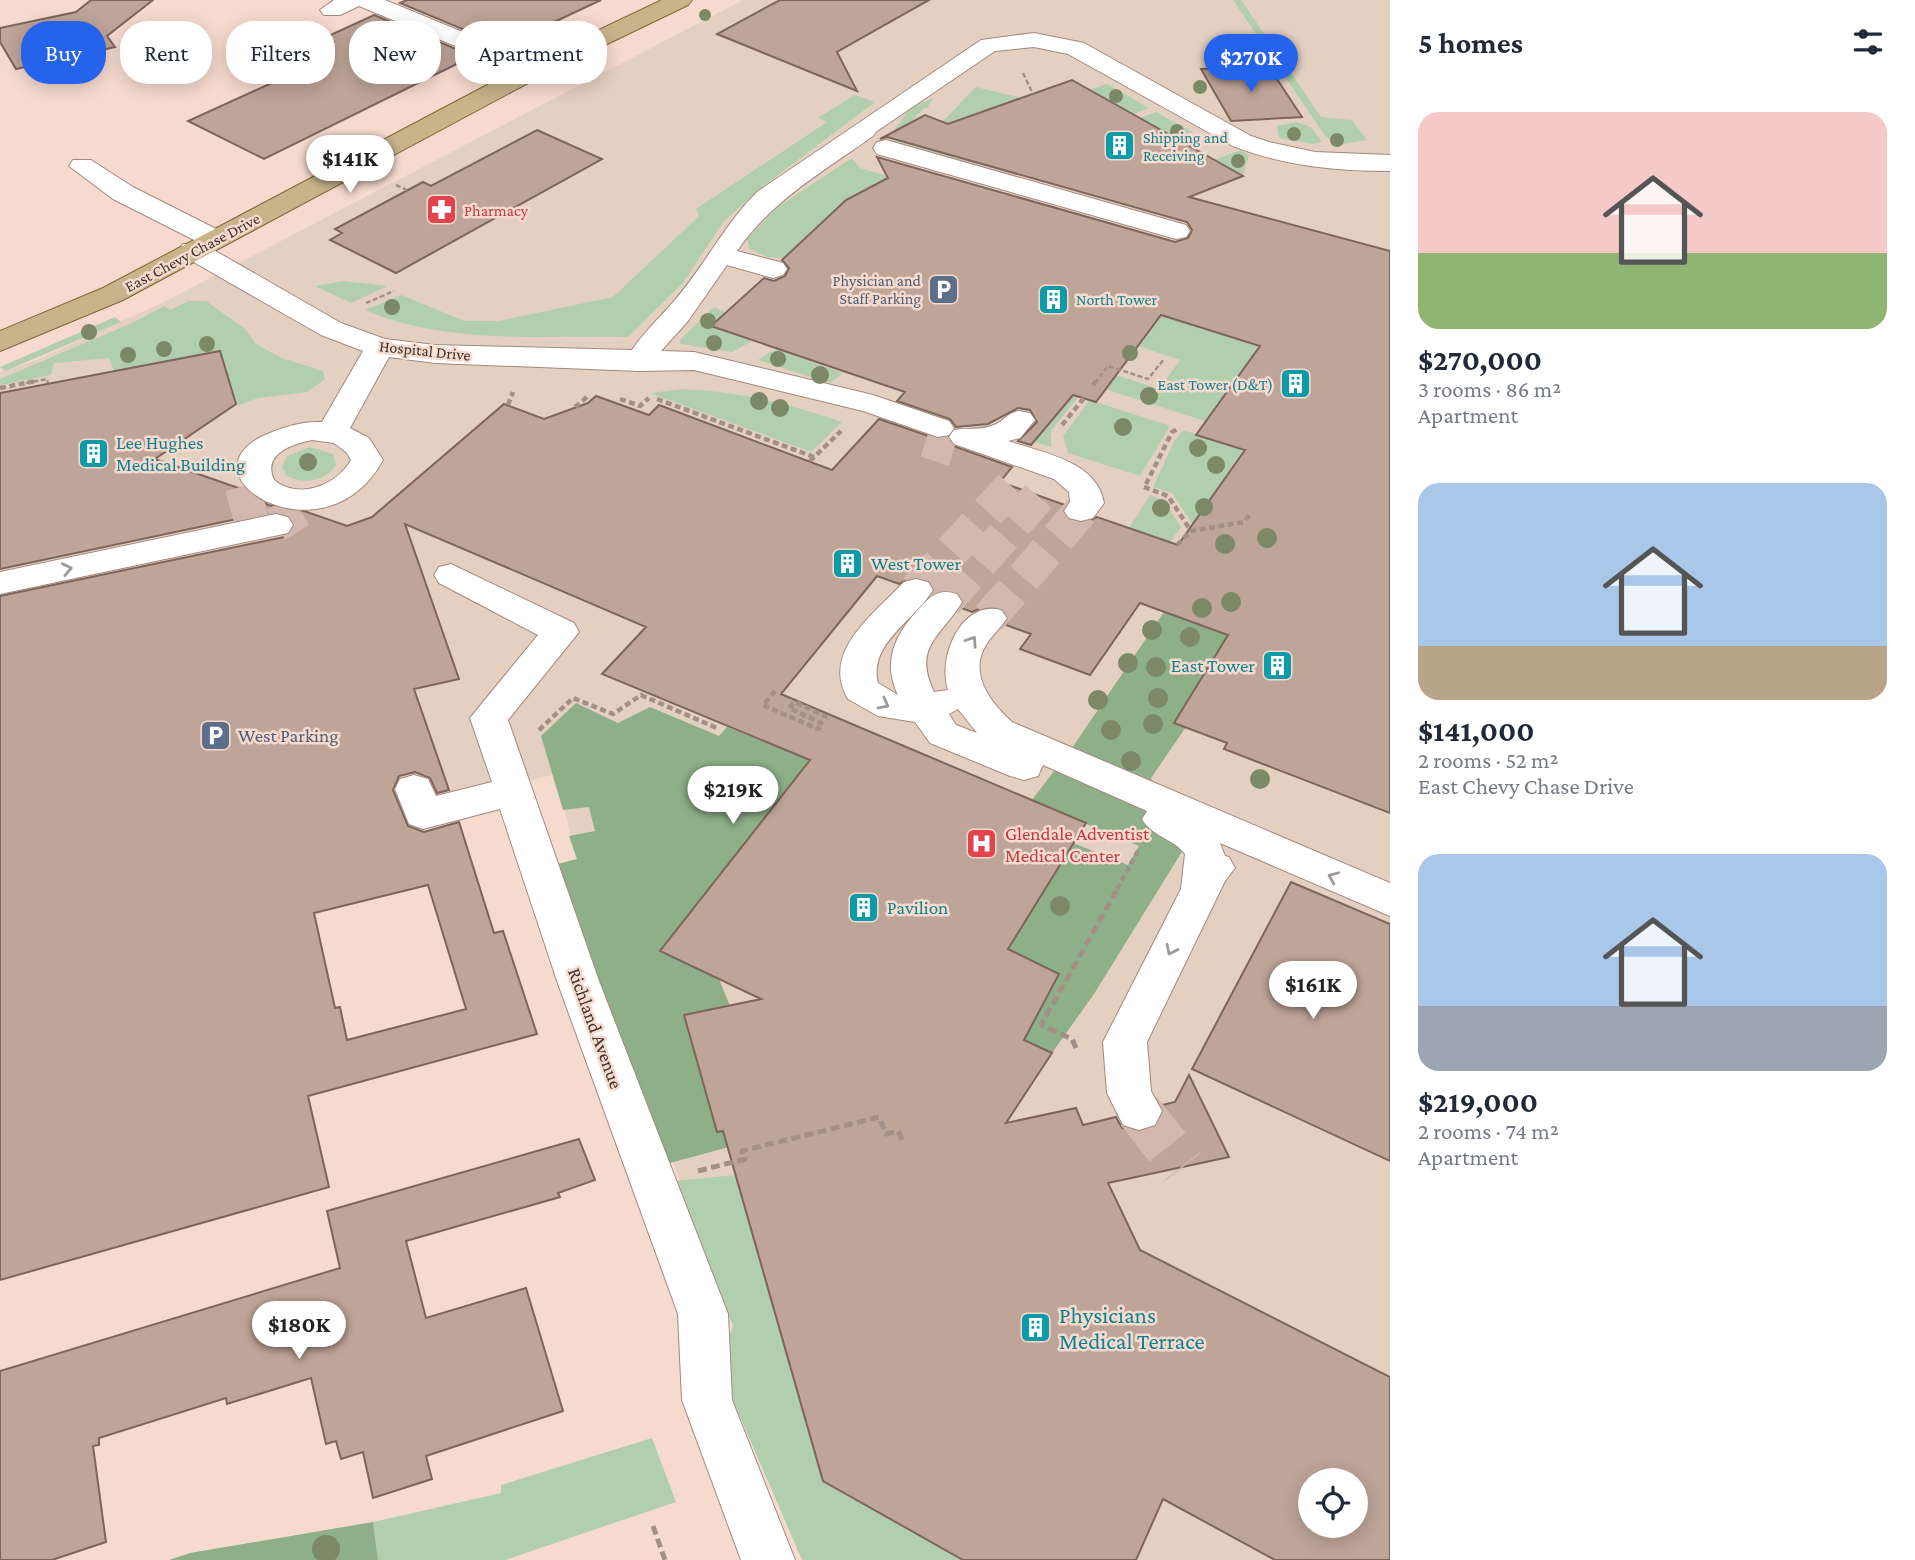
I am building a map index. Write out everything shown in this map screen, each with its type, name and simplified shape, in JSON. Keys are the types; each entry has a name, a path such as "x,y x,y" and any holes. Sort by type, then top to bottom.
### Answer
{"main road":[{"name":"East Chevy Chase Drive","path":"607,35 680,0"},
{"name":"East Chevy Chase Drive","path":"0,342 113,294 508,84"}],"lane":[{"path":"365,0 455,37"},
{"path":"639,362 659,332 678,315 743,222 766,198 869,137 949,71 989,45 1010,41 1056,43 1075,48 1242,141 1269,152 1338,164 1390,163"},
{"path":"947,102 966,85 949,71"},
{"path":"869,137 1176,231"},
{"name":"Hospital Drive","path":"82,166 331,329 380,347 435,354 639,362"},
{"path":"720,255 774,269"},
{"path":"715,366 745,357 765,345"},
{"path":"332,432 380,347"},
{"path":"639,362 694,361 846,386 952,439 1022,484"},
{"path":"639,362 785,393 1065,472 1085,488 1087,503 1081,511"},
{"path":"952,439 1009,432 1019,420"},
{"path":"0,583 287,505 349,486 361,473 366,460 362,447 351,438 332,432 290,435 271,443 258,455 253,468 256,481 287,505"},
{"path":"0,558 229,508"},
{"name":"Richland Avenue","path":"451,575 561,632 489,718 578,981 702,1314 707,1400 768,1560"},
{"path":"968,694 925,708 895,710 861,690 856,668 863,648 930,596 913,638 908,662 914,691 925,708 943,734 1047,764 1390,900"},
{"path":"989,618 966,648 963,681 974,710 999,732 1047,764 1192,834 1205,852 1201,888"},
{"path":"414,789 423,814 514,790"},
{"path":"1139,1111 1129,1093 1125,1042 1210,871 1238,855 1277,853"}],"path":[{"path":"1020,66 1033,94"},
{"path":"395,185 407,190"},
{"path":"362,305 394,291"},
{"path":"1093,385 1108,366 1148,379 1164,359"},
{"path":"0,387 47,379 48,383"},
{"path":"651,397 812,459 846,426"},
{"path":"1056,432 1084,398"},
{"path":"1178,429 1172,432 1145,486 1168,496 1191,531"},
{"path":"1177,545 1191,531 1244,522 1250,514"},
{"path":"775,691 763,705 818,730 823,724 789,708 795,702 828,718"},
{"path":"534,734 573,698 613,714 641,695 719,729"},
{"path":"1078,1052 1072,1039 1041,1025 1139,850"},
{"path":"653,1182 745,1159 742,1151 878,1117 886,1134 898,1131 903,1142"},
{"path":"653,1526 666,1560"}],"shaded area":[{"name":"Glendale Adventist Medical Center","path":"743,0 1390,0 1390,1560 822,1560 805,1521 603,971 556,774 0,914 0,372 36,360 166,301 582,84 607,84 607,71"}],"green space":[{"path":"1233,0 1241,0 1321,117 1352,120 1367,140 1336,145 1325,136"},
{"path":"1106,84 1149,108 1134,114 1090,90"},
{"path":"976,87 1022,98 1002,105 980,162 975,164 895,141 890,136 910,108 933,98 927,108 898,136 922,143"},
{"path":"855,95 875,102 762,187 723,222 683,283 628,337 529,337 461,333 428,329 365,310 401,295 465,321 499,321 613,297 699,216 696,209 827,122 818,118"},
{"path":"1156,112 1192,132 1176,138 1140,118"},
{"path":"1296,122 1311,127 1322,142 1313,144 1279,138 1277,126"},
{"path":"1241,150 1249,155 1243,176 1214,160"},
{"path":"852,158 860,168 904,181 865,191 850,199 825,218 785,258 767,257 750,249 747,239 779,206"},
{"path":"343,281 388,286 351,303 315,286"},
{"path":"189,301 206,301 244,328 256,344 282,358 323,371 325,379 307,392 258,398 237,406 220,351 114,371 109,358 54,363 51,375 0,385 0,379 132,323 164,306 170,310"},
{"path":"714,307 726,313 712,327 752,341 732,352 681,344 680,340"},
{"path":"1162,315 1260,346 1205,421 1105,389 1116,375 1159,389 1180,360 1138,346"},
{"path":"115,317 121,322 5,371 0,367"},
{"path":"776,349 843,373 830,383 758,360"},
{"path":"683,389 764,400 842,422 811,452 650,393"},
{"path":"1073,395 1078,397 1051,431 1051,447 1018,437 1036,418"},
{"path":"1090,400 1170,426 1140,476 1068,453 1063,436"},
{"path":"1183,430 1245,450 1194,526 1172,493 1153,487 1175,440"},
{"path":"310,447 333,454 336,465 327,475 314,480 287,476 282,467 287,456"},
{"path":"1150,495 1164,501 1181,527 1170,542 1129,528"},
{"path":"1297,530 1174,722 1186,727 1151,778 1183,850 1094,994 1052,1053 1024,1040 1059,974 1008,949 1073,843 1128,865 1139,846 1031,801 1072,748 1164,612"},
{"path":"576,703 618,723 650,707 719,736 727,727 810,760 660,951 719,979 730,1006 684,1015 717,1132 789,1117 729,1147 666,1164 550,866 577,859 569,836 595,831 589,807 563,810 541,736"},
{"path":"736,1175 823,1481 963,1560 802,1560 718,1366 733,1326 675,1181"},
{"path":"652,1438 676,1502 505,1560 378,1560 373,1522 501,1493 501,1485"},
{"path":"373,1522 378,1560 169,1560 190,1553"}],"building":[{"path":"91,0 153,0 126,21 120,21 120,26 107,36 115,47 106,49 106,21 33,21 76,12"},
{"path":"407,0 601,0 556,21 455,21 455,26 400,3"},
{"path":"780,0 929,0 837,52 857,91 717,34"},
{"path":"374,15 388,21 361,21"},
{"path":"21,24 21,68 16,69 0,42 0,28"},
{"path":"349,26 349,84 416,84 264,159 188,121 270,84 335,84 335,33"},
{"path":"441,43 455,49 455,65 441,72"},
{"path":"1269,67 1302,117 1231,121 1201,69"},
{"path":"1072,80 1243,176 1189,197 1390,251 1390,813 1224,749 1227,743 1174,723 1228,635 1140,603 1090,675 1020,649 1031,634 1006,625 1010,618 1001,607 986,606 972,612 961,608 964,601 959,593 944,590 935,592 929,579 915,576 899,584 877,576 781,694 1086,823 1008,949 1059,974 1024,1040 1052,1053 1006,1123 1076,1108 1083,1125 1116,1117 1122,1128 1140,1133 1157,1126 1164,1112 1162,1105 1175,1102 1189,1075 1229,1157 1108,1183 1140,1250 1390,1377 1390,1560 1275,1560 1163,1499 1136,1560 963,1560 823,1481 723,1131 717,1132 684,1015 761,999 660,951 810,760 602,674 646,627 405,524 459,679 414,689 449,790 437,793 430,778 415,772 399,776 393,790 408,826 424,832 459,822 494,933 503,931 537,1034 308,1096 329,1187 0,1280 0,596 289,536 295,526 290,516 275,511 0,569 0,393 220,351 236,404 155,459 247,491 268,505 304,511 347,526 372,517 504,404 544,419 588,403 596,396 649,415 659,405 832,470 879,419 937,439 947,438 953,446 1012,467 1000,482 1065,505 1061,511 1068,521 1082,524 1097,517 1178,545 1245,450 1196,435 1260,346 1161,315 1096,402 1073,395 1031,445 1018,441 1037,422 1030,410 1018,408 988,424 956,427 950,419 897,401 905,392 711,326 764,278 774,281 785,276 789,268 782,260 846,200 888,178 877,157 1175,242 1188,238 1192,230 1187,222 887,137 880,139 925,115 948,124","holes":["428,885 466,1009 347,1040 340,1007 335,1008 314,913"]},
{"name":"Pharmacy","path":"537,130 602,159 396,273 330,240 342,233 335,229 423,182 431,186"},
{"path":"1291,882 1390,924 1390,1161 1192,1069"},
{"path":"579,1139 595,1180 558,1193 560,1197 406,1241 426,1318 526,1288 563,1411 426,1456 432,1479 373,1498 363,1452 341,1459 336,1441 326,1444 311,1378 227,1404 226,1398 99,1438 99,1445 93,1446 106,1542 52,1560 0,1560 0,1371 340,1268 327,1211"}],"tunnel":[{"path":"926,440 954,449"},
{"path":"916,590 1012,486"},
{"path":"945,602 1039,496"},
{"path":"230,508 266,498"},
{"path":"276,525 300,510"},
{"path":"989,618 1081,511"},
{"path":"1139,1111 1183,1167"}],"place":[{"name":"Shipping and Receiving","path":"1120,146"},
{"name":"Pharmacy","path":"441,210"},
{"name":"Physician and Staff Parking","path":"944,289"},
{"name":"North Tower","path":"1053,299"},
{"name":"East Tower (D&T)","path":"1296,384"},
{"name":"Lee Hughes Medical Building","path":"93,453"},
{"name":"West Tower","path":"848,563"},
{"name":"East Tower","path":"1278,665"},
{"name":"West Parking","path":"215,735"},
{"name":"Glendale Adventist Medical Center","path":"982,844"},
{"name":"Pavilion","path":"864,907"},
{"name":"Physicians Medical Terrace","path":"1036,1328"}]}
